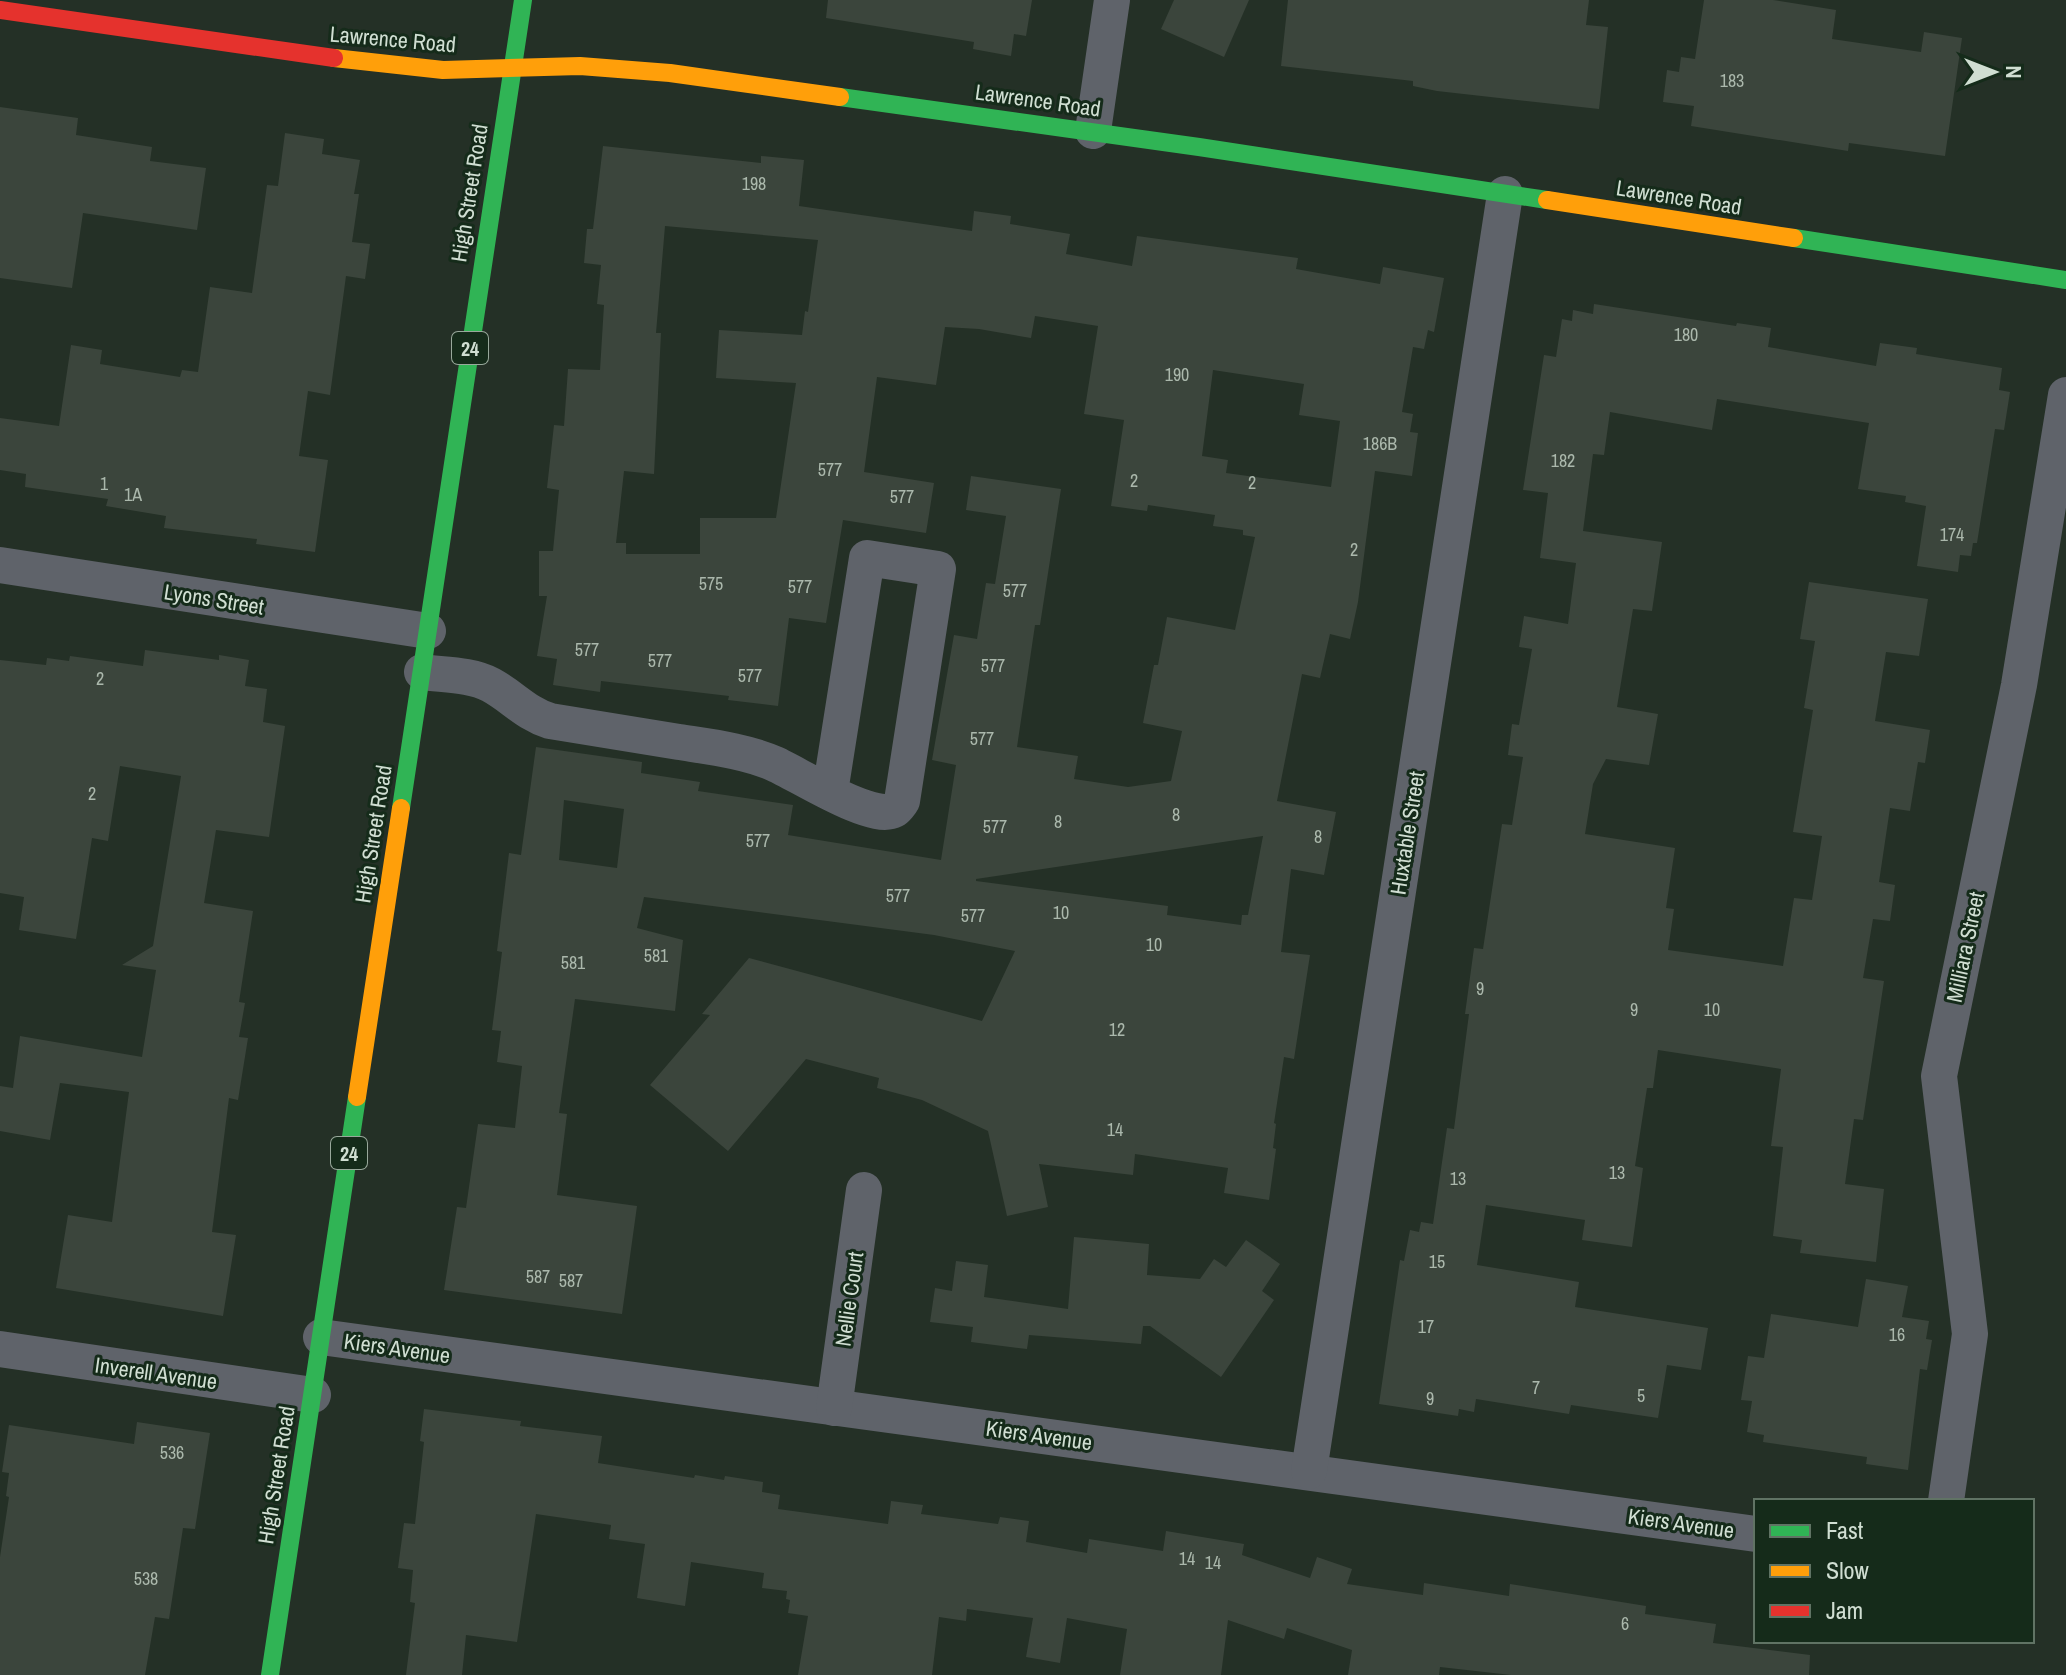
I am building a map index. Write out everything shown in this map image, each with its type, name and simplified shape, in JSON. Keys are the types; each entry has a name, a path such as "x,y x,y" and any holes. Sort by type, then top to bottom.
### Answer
{"street":[{"name":"High Street Road","path":"270,1675 523,0"},
{"path":"1093,131 1112,0"},
{"name":"Lawrence Road","path":"0,10 388,66 443,70 580,66 670,73 1093,131 2066,280"},
{"name":"Huxtable Street","path":"1309,1471 1505,194"},
{"name":"Milliara Street","path":"1946,1499 1970,1334 1939,1076 2019,685 2066,395"},
{"path":"422,672 480,680 532,715 550,721 726,750 773,762 830,792 876,812 895,810 902,801 938,569 867,558 830,792"},
{"name":"Lyons Street","path":"0,565 428,631"},
{"name":"Nellie Court","path":"834,1408 864,1190"},
{"name":"Kiers Avenue","path":"321,1337 1754,1534"},
{"name":"Inverell Avenue","path":"0,1349 313,1395"}],"building":[{"path":"828,0 1032,0 1026,36 1014,34 1011,56 973,49 974,42 826,18"},
{"path":"1174,0 1249,0 1224,57 1161,29"},
{"path":"1288,0 1589,0 1586,25 1608,27 1599,109 1437,91 1413,86 1413,81 1281,66"},
{"path":"1704,0 1773,0 1836,10 1832,39 1921,52 1924,32 1962,38 1945,156 1849,143 1848,151 1691,126 1694,106 1663,102 1667,70 1679,72 1681,57 1695,59"},
{"path":"0,107 78,118 76,135 152,147 150,161 206,168 197,230 83,213 72,288 0,278"},
{"path":"285,133 324,139 322,154 360,160 354,194 359,194 352,242 370,244 365,279 346,276 330,395 308,391 299,456 328,460 315,552 256,544 257,539 164,528 166,516 106,506 108,499 25,487 26,474 0,470 0,418 59,426 71,345 102,350 100,364 180,377 182,370 198,372 210,287 252,293 267,185 278,186"},
{"path":"603,146 761,163 761,156 804,160 799,206 972,231 974,211 1011,216 1010,224 1070,234 1066,254 1132,266 1137,236 1298,258 1296,269 1380,284 1383,267 1444,278 1434,332 1428,330 1424,349 1413,347 1402,412 1413,414 1410,432 1418,433 1412,476 1375,471 1358,602 1350,639 1330,634 1320,678 1302,674 1277,801 1336,812 1324,875 1291,869 1281,952 1310,955 1294,1059 1284,1057 1274,1123 1273,1148 1276,1149 1269,1200 1224,1193 1228,1168 1135,1154 1133,1175 1039,1164 1048,1207 1007,1216 988,1131 922,1100 877,1088 879,1078 806,1059 728,1151 650,1085 710,1015 702,1014 749,958 982,1021 1015,951 934,935 644,897 637,928 683,940 675,1011 575,999 559,1113 567,1114 557,1195 637,1206 622,1314 444,1290 457,1207 466,1208 478,1124 515,1128 522,1066 497,1062 501,1031 492,1030 502,952 497,951 509,853 521,855 536,747 642,762 641,773 700,782 698,791 793,805 788,835 941,860 956,765 932,760 954,635 977,639 986,583 995,584 1006,516 966,510 971,476 1061,489 1040,625 1035,625 1017,747 1078,756 1074,779 1128,787 1171,781 1182,731 1143,723 1167,617 1235,630 1255,537 1243,535 1243,530 1213,526 1215,515 1148,505 1147,511 1111,506 1124,420 1084,414 1098,326 1035,316 1031,338 945,327 936,385 877,377 864,472 934,483 926,533 843,520 826,623 789,618 778,706 728,700 729,696 601,681 600,692 553,685 557,659 537,656 547,596 539,596 539,551 553,551 559,490 547,488 554,425 564,426 568,369 600,370 604,305 597,304 601,265 584,263 587,229 593,229","holes":["665,226 818,240 802,335 719,330 716,378 796,383 776,518 700,518 700,554 626,554 626,543 616,543 624,471 654,474 661,333 656,333","1213,370 1304,384 1299,415 1340,421 1331,487 1226,473 1228,460 1202,456","564,800 624,809 617,868 559,860","1263,836 1248,915 1242,915 1241,925 1167,915 1168,906 976,879"]},
{"path":"1594,304 1736,326 1737,323 1771,328 1768,347 1876,366 1880,343 1917,348 1916,354 2002,368 1999,390 2010,392 2004,430 1995,429 1977,543 1973,543 1971,556 1960,555 1958,572 1917,566 1926,506 1905,502 1906,496 1858,489 1869,423 1717,399 1712,430 1610,412 1604,455 1593,454 1583,531 1662,542 1652,611 1633,609 1617,707 1658,714 1649,765 1606,759 1593,784 1585,834 1675,848 1666,908 1674,909 1668,950 1783,966 1794,898 1812,900 1822,836 1793,832 1813,710 1804,708 1815,641 1800,639 1809,582 1928,599 1919,656 1886,652 1875,721 1930,730 1925,763 1918,762 1910,811 1890,808 1879,882 1895,885 1890,921 1873,919 1863,978 1884,981 1863,1120 1854,1119 1845,1184 1884,1189 1876,1262 1800,1253 1802,1240 1773,1236 1783,1147 1771,1146 1781,1069 1658,1050 1653,1088 1647,1088 1635,1166 1643,1168 1632,1247 1582,1240 1585,1220 1486,1205 1477,1265 1579,1282 1575,1307 1708,1328 1701,1370 1667,1365 1658,1418 1571,1405 1569,1414 1476,1399 1474,1412 1459,1409 1458,1416 1379,1404 1400,1260 1404,1261 1410,1230 1419,1232 1421,1222 1433,1224 1447,1128 1454,1129 1474,948 1483,949 1502,824 1512,825 1523,757 1508,755 1512,724 1519,725 1532,649 1519,647 1524,616 1568,624 1576,563 1540,558 1548,493 1523,490 1544,355 1556,357 1562,319 1572,321 1573,310 1593,314"},
{"path":"145,650 219,660 219,655 249,660 245,686 267,689 263,722 285,726 269,837 216,830 204,903 253,911 239,1002 245,1003 239,1037 248,1038 238,1100 229,1098 212,1232 236,1235 223,1316 56,1288 68,1215 112,1222 129,1092 60,1083 50,1140 0,1131 0,1086 13,1088 20,1036 142,1057 156,970 122,965 153,946 181,776 120,766 108,841 92,838 76,939 19,930 24,897 0,893 0,660 46,665 47,658 69,661 70,656 143,666"},
{"path":"1074,1237 1149,1244 1147,1275 1200,1279 1214,1259 1226,1267 1246,1240 1280,1264 1262,1291 1274,1300 1221,1377 1150,1326 1143,1326 1141,1344 1029,1335 1027,1349 971,1342 973,1327 930,1322 935,1288 952,1291 956,1261 988,1265 984,1297 1068,1309"},
{"path":"1866,1279 1908,1286 1902,1317 1929,1321 1926,1339 1932,1340 1927,1370 1920,1369 1908,1470 1866,1464 1867,1457 1763,1442 1764,1435 1747,1432 1752,1401 1741,1400 1748,1356 1764,1358 1771,1314 1858,1327"},
{"path":"424,1409 521,1421 520,1426 602,1436 598,1463 694,1478 695,1475 724,1480 725,1476 763,1482 762,1492 780,1495 778,1509 888,1524 891,1501 923,1505 921,1514 998,1524 1000,1517 1029,1521 1026,1542 1087,1553 1089,1539 1163,1551 1166,1531 1244,1544 1242,1555 1310,1578 1317,1557 1352,1569 1347,1584 1423,1595 1424,1583 1509,1596 1510,1584 1646,1606 1645,1614 1716,1624 1713,1643 1810,1655 1809,1675 1511,1675 1440,1667 1439,1675 1348,1675 1352,1650 1287,1628 1284,1639 1228,1620 1221,1675 1120,1675 1127,1629 1067,1618 1060,1663 1026,1657 1033,1618 967,1609 966,1621 939,1617 932,1675 798,1675 808,1616 788,1613 790,1600 786,1599 787,1591 762,1588 764,1573 691,1562 685,1606 637,1598 645,1544 609,1539 611,1525 536,1514 517,1642 466,1635 462,1675 406,1675 415,1603 410,1602 413,1570 398,1568 404,1523 415,1524 424,1442 420,1441"},
{"path":"137,1422 210,1433 195,1529 183,1528 169,1619 155,1617 145,1675 0,1675 0,1557 9,1497 6,1496 9,1473 2,1472 9,1425 134,1444"}],"traffic: fast":[{"path":"401,808 523,0"},
{"path":"840,97 1547,200"},
{"path":"1794,238 2066,280"},
{"path":"270,1675 357,1097"}],"traffic: slow":[{"path":"334,58 443,70 580,66 670,73 840,97"},
{"path":"1547,200 1794,238"},
{"path":"357,1097 401,808"}],"traffic: jam":[{"path":"0,10 334,58"}]}
